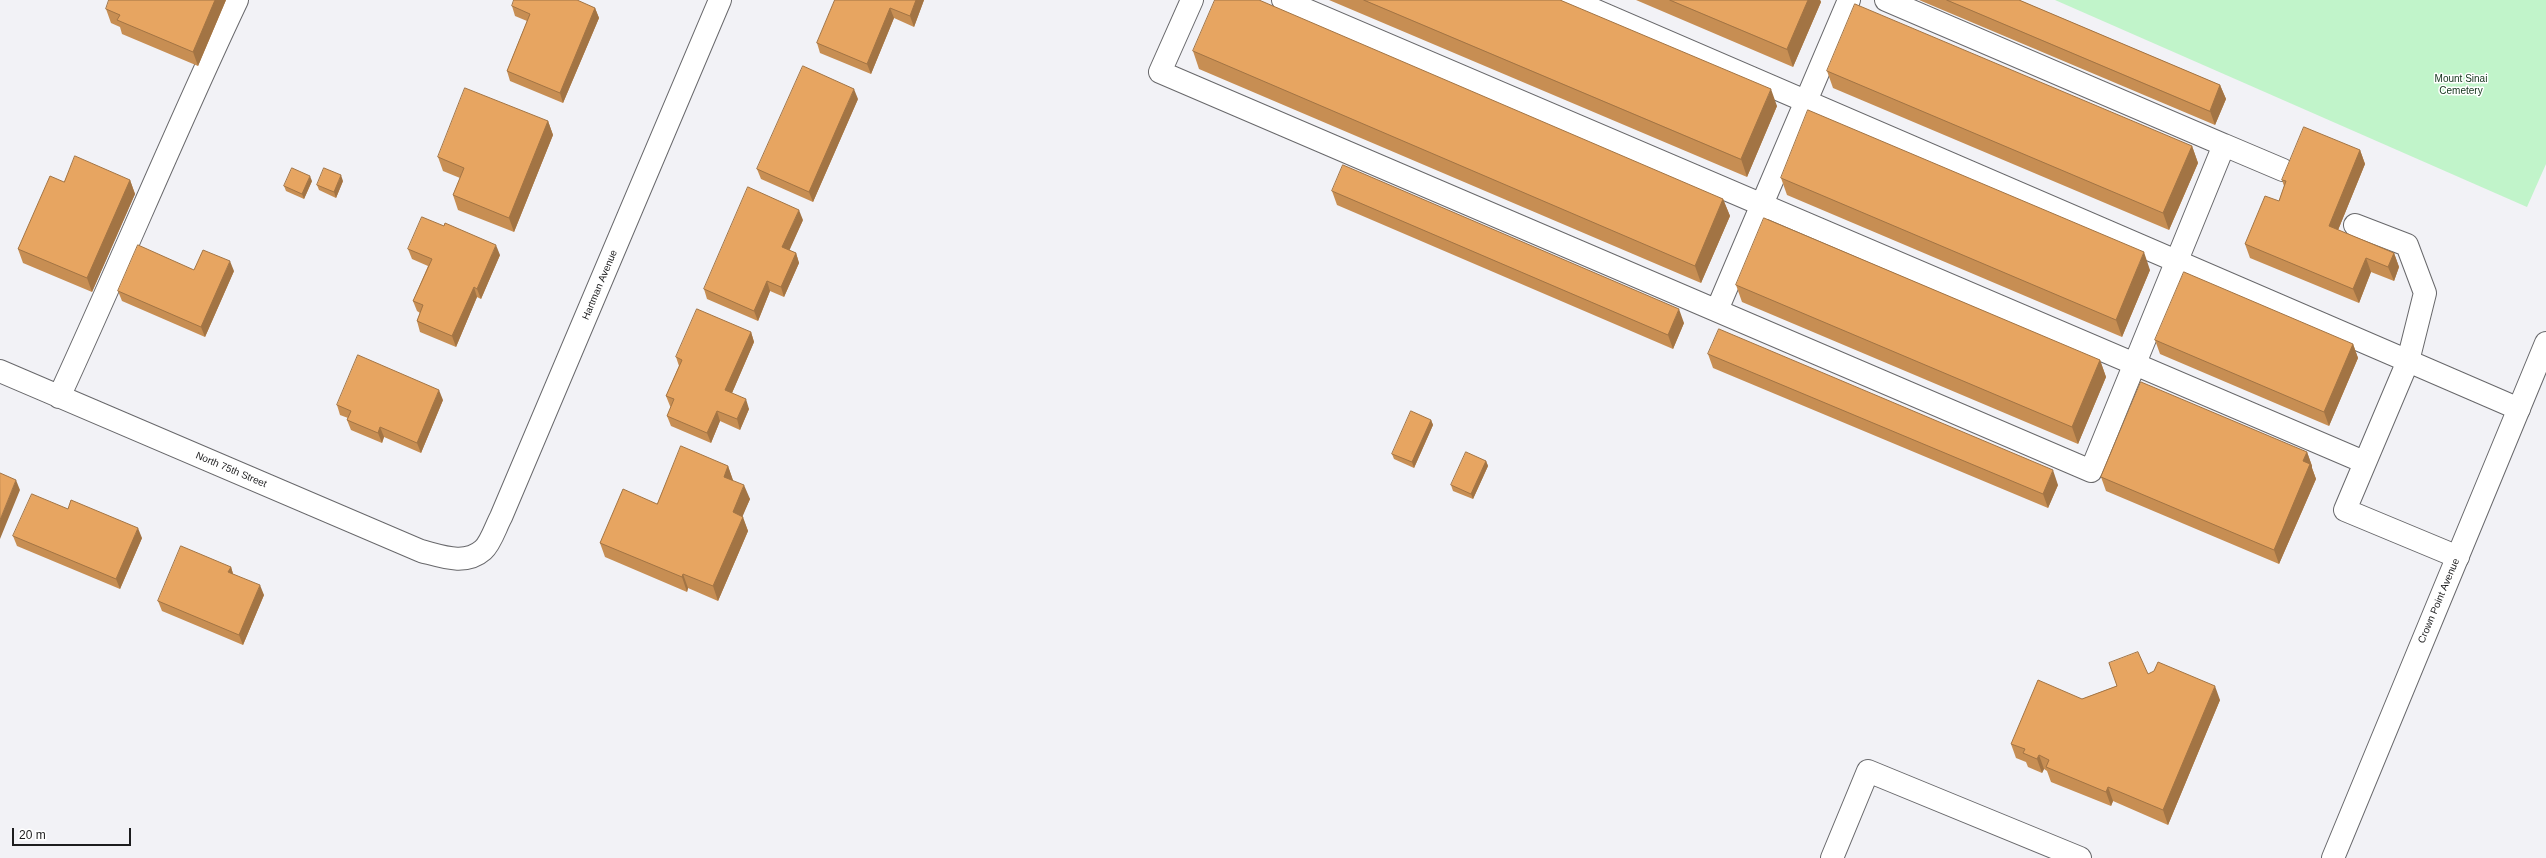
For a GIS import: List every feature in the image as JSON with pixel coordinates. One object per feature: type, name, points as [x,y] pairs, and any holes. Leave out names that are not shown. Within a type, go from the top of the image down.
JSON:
[{"type":"street","points":[[59,397],[121,263],[176,130],[237,0]]},
{"type":"street","name":"Hartman Avenue","points":[[466,559],[484,549],[501,517],[720,0]]},
{"type":"street","points":[[1192,0],[1160,72],[2091,471],[2224,145]]},
{"type":"street","points":[[1283,0],[2364,462]]},
{"type":"street","points":[[1571,0],[2519,409]]},
{"type":"street","points":[[1717,310],[1849,0]]},
{"type":"street","points":[[1886,0],[2283,170]]},
{"type":"street","points":[[2355,225],[2407,245],[2425,293],[2408,361],[2344,510],[2458,557]]},
{"type":"street","name":"Crown Point Avenue","points":[[2333,858],[2546,343]]},
{"type":"street","name":"North 75th Street","points":[[0,372],[421,551],[453,559],[466,559]]},
{"type":"street","points":[[1832,858],[1868,770],[2080,858]]},
{"type":"green space","name":"Mount Sinai Cemetery","points":[[2055,0],[2546,0],[2546,164],[2527,207]]},
{"type":"building","points":[[109,0],[215,0],[193,52],[117,20],[120,15],[106,9]]},
{"type":"building","points":[[514,0],[577,0],[595,8],[560,93],[507,71],[530,14],[512,6]]},
{"type":"building","points":[[835,0],[916,0],[910,16],[890,8],[867,64],[817,43]]},
{"type":"building","points":[[1215,0],[1259,0],[1723,199],[1695,266],[1193,51]]},
{"type":"building","points":[[1364,0],[1560,0],[1771,89],[1741,159]]},
{"type":"building","points":[[1670,0],[1808,0],[1787,49]]},
{"type":"building","points":[[1947,0],[2019,0],[2220,85],[2210,111]]},
{"type":"building","points":[[1855,4],[2192,146],[2163,213],[1827,71]]},
{"type":"building","points":[[803,66],[854,89],[809,192],[757,169]]},
{"type":"building","points":[[465,88],[548,121],[509,218],[453,195],[464,168],[438,157]]},
{"type":"building","points":[[1808,110],[2144,252],[2116,320],[1781,178]]},
{"type":"building","points":[[2304,127],[2360,150],[2329,226],[2394,253],[2388,267],[2366,258],[2353,289],[2245,244],[2265,196],[2279,201],[2286,181],[2282,180]]},
{"type":"building","points":[[75,156],[130,180],[87,278],[18,249],[50,176],[64,182]]},
{"type":"building","points":[[1343,165],[1679,309],[1668,335],[1332,191]]},
{"type":"building","points":[[292,168],[310,176],[302,194],[284,186]]},
{"type":"building","points":[[324,168],[341,175],[334,192],[317,185]]},
{"type":"building","points":[[748,187],[799,210],[782,247],[796,253],[781,287],[767,281],[754,311],[704,289]]},
{"type":"building","points":[[422,217],[444,226],[445,223],[496,245],[477,289],[474,287],[452,336],[417,321],[423,305],[413,301],[432,259],[408,249]]},
{"type":"building","points":[[1764,218],[2100,360],[2072,427],[1736,285]]},
{"type":"building","points":[[138,245],[194,270],[203,250],[230,261],[201,327],[118,291]]},
{"type":"building","points":[[2184,272],[2353,344],[2324,412],[2155,340]]},
{"type":"building","points":[[697,309],[751,332],[725,390],[746,399],[737,419],[717,411],[707,433],[667,416],[674,399],[666,396],[682,360],[676,357]]},
{"type":"building","points":[[1719,329],[2053,470],[2043,494],[1708,354]]},
{"type":"building","points":[[358,355],[439,390],[417,443],[380,427],[378,433],[347,420],[351,411],[337,405]]},
{"type":"building","points":[[2141,382],[2307,452],[2303,461],[2310,464],[2274,550],[2101,477]]},
{"type":"building","points":[[1411,411],[1431,420],[1412,462],[1392,454]]},
{"type":"building","points":[[681,446],[728,466],[724,477],[744,485],[733,512],[743,517],[713,586],[683,574],[682,577],[600,543],[623,489],[657,504]]},
{"type":"building","points":[[1466,452],[1486,461],[1471,494],[1451,485]]},
{"type":"building","points":[[0,473],[16,480],[0,520]]},
{"type":"building","points":[[32,494],[68,509],[71,500],[138,528],[116,579],[13,536]]},
{"type":"building","points":[[181,546],[231,567],[228,572],[260,585],[239,635],[158,601]]},
{"type":"building","points":[[2138,652],[2148,674],[2154,671],[2158,662],[2215,686],[2163,810],[2108,787],[2106,792],[2046,767],[2049,760],[2039,755],[2037,759],[2023,753],[2025,749],[2011,744],[2038,680],[2082,699],[2117,686],[2109,663]]}]
